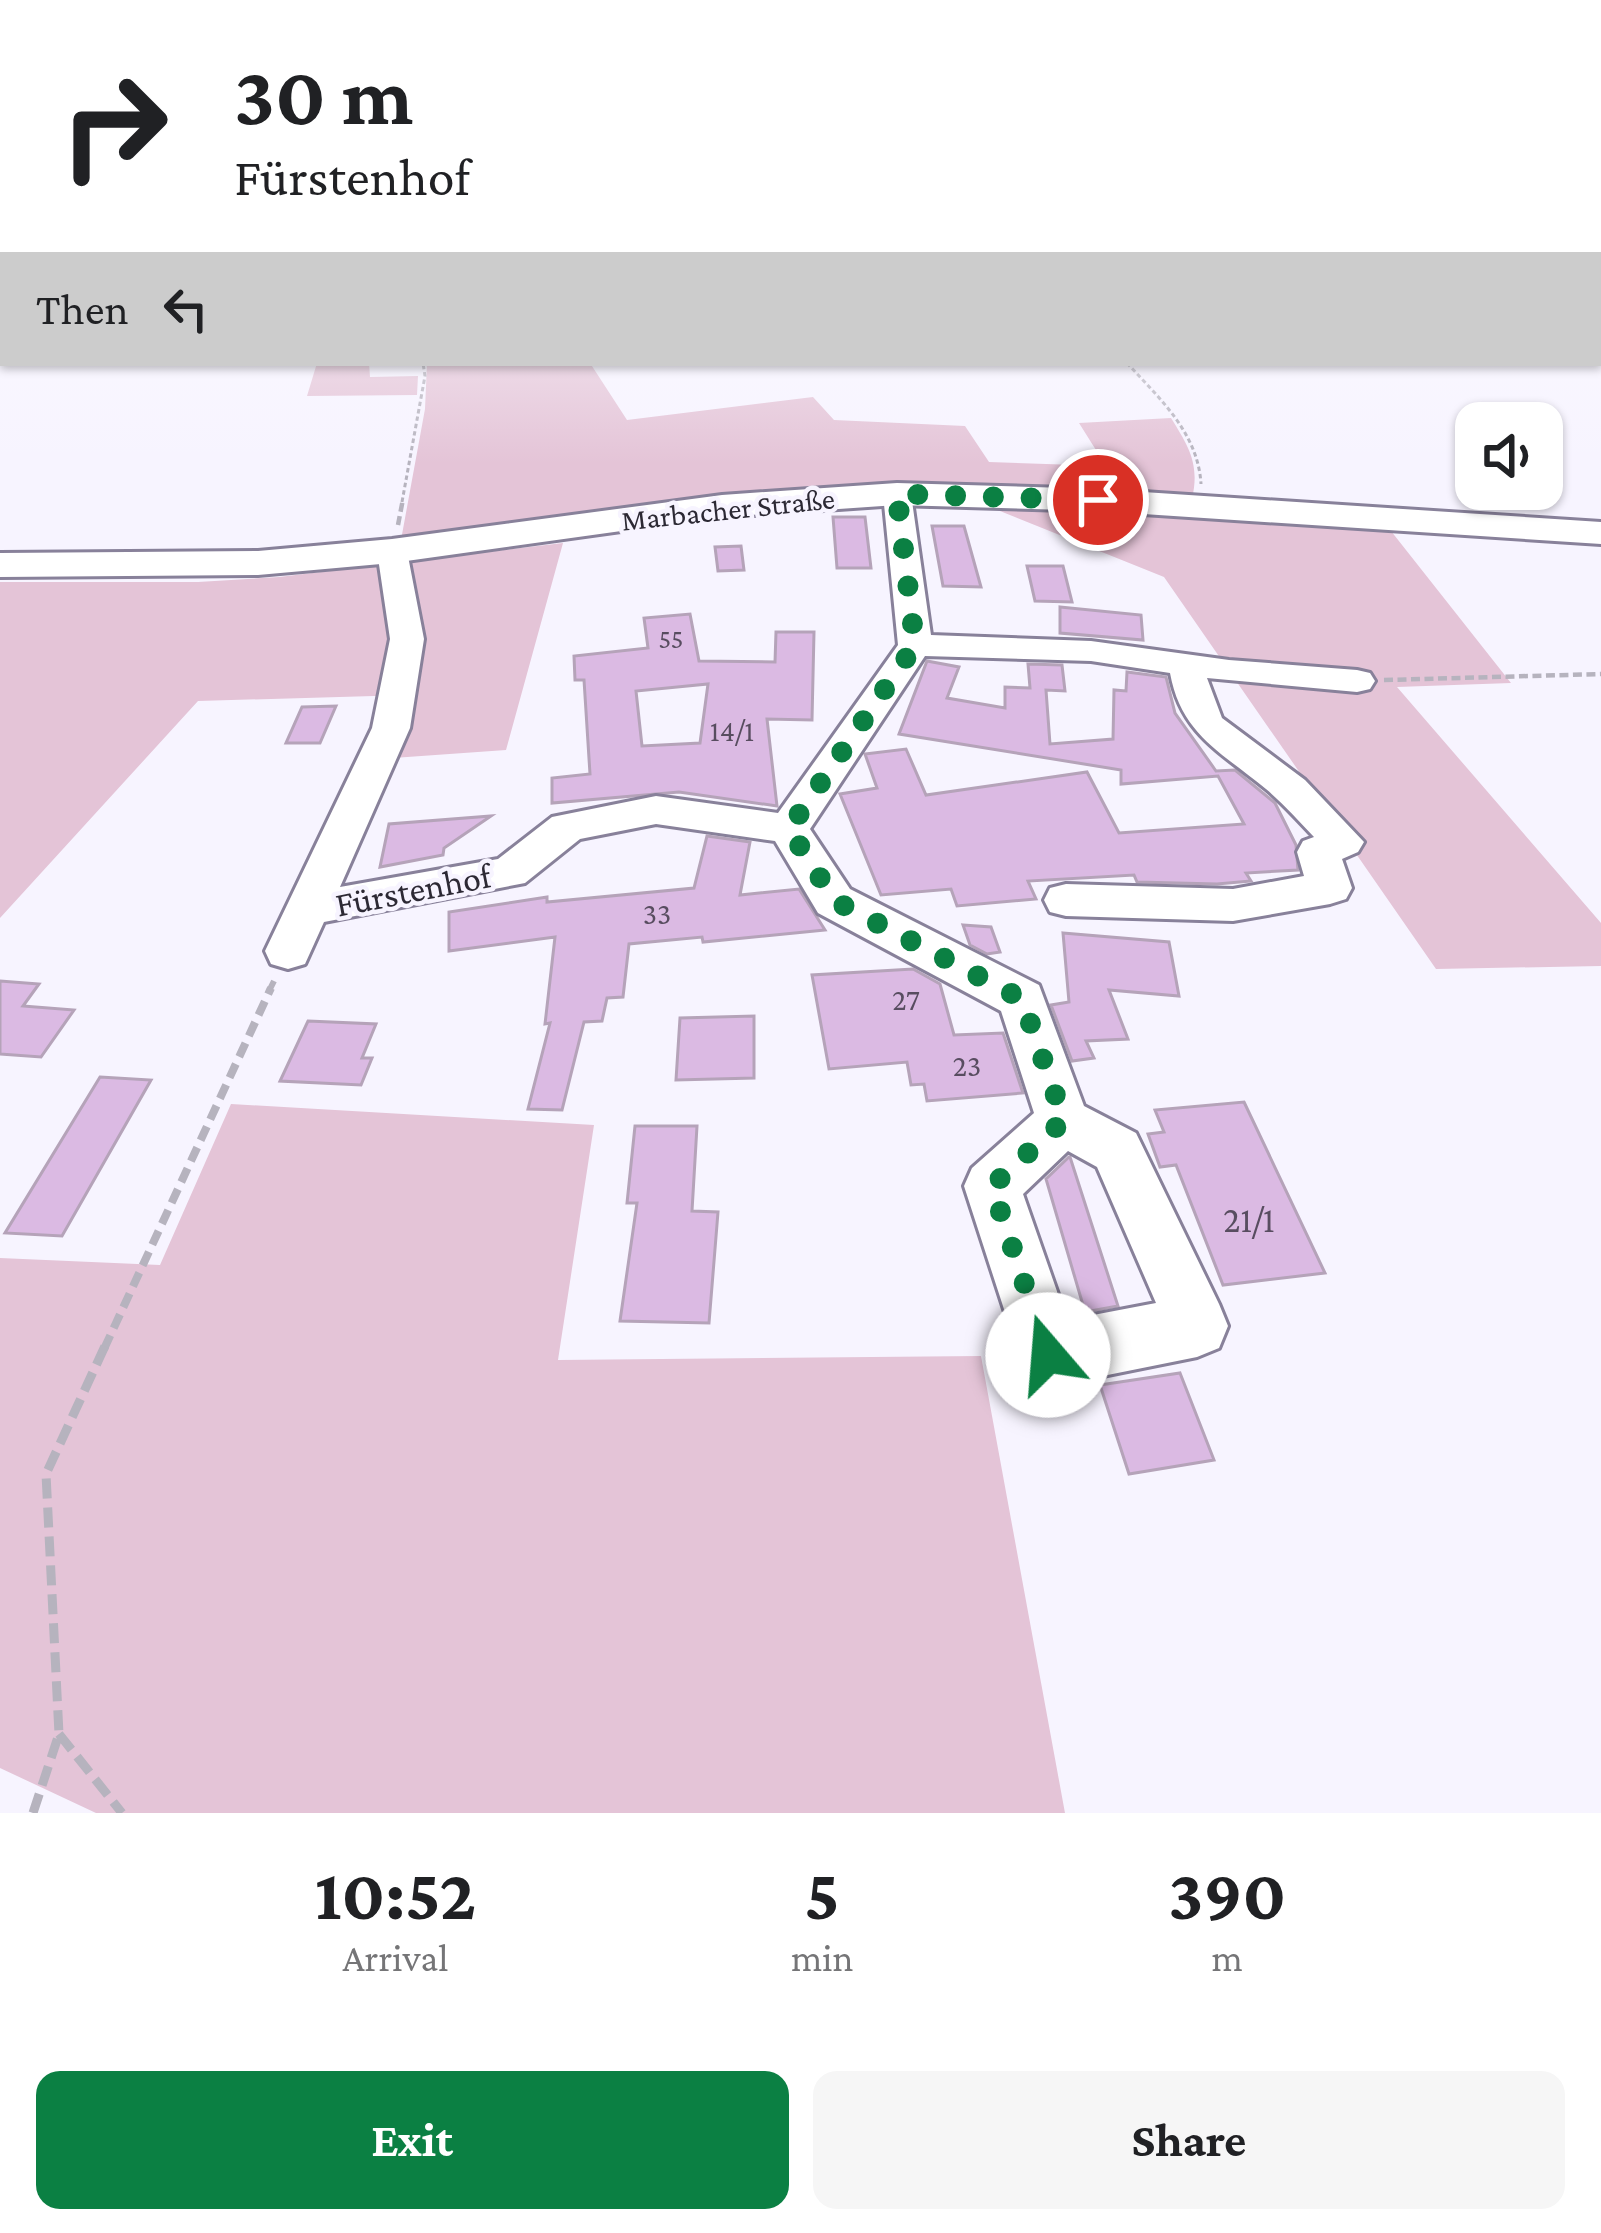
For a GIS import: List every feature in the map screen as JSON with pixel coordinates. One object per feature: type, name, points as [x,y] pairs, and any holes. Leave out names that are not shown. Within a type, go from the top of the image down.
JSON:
[{"type":"main road","name":"Marbacher Straße","points":[[0,565],[258,563],[392,551],[722,506],[897,494],[1200,506],[1601,533]]},
{"type":"street","points":[[897,494],[915,645],[789,829],[835,901],[1022,999],[1064,1120]]},
{"type":"street","name":"Fürstenhof","points":[[288,951],[391,728],[407,639],[392,551]]},
{"type":"street","points":[[915,645],[1091,651],[1357,681]]},
{"type":"street","points":[[1066,900],[1233,905],[1330,888],[1318,852],[1343,842],[1281,781],[1216,737],[1192,704],[1186,665]]},
{"type":"street","name":"Fürstenhof","points":[[307,909],[510,872],[568,827],[656,810],[789,829]]},
{"type":"path","points":[[392,551],[411,468],[423,366]]},
{"type":"path","points":[[1129,366],[1190,440],[1202,466],[1200,506]]},
{"type":"path","points":[[1357,681],[1601,674]]},
{"type":"path","points":[[33,1813],[58,1734],[46,1474],[288,951]]},
{"type":"path","points":[[58,1734],[122,1813]]},
{"type":"shaded area","points":[[316,366],[369,366],[370,377],[418,376],[417,395],[307,396]]},
{"type":"shaded area","points":[[427,366],[592,366],[627,420],[813,397],[834,420],[965,426],[989,462],[1106,466],[1079,423],[1171,418],[1191,456],[1194,487],[1192,499],[1086,490],[401,540],[425,409]]},
{"type":"shaded area","points":[[1037,503],[1391,531],[1511,683],[1397,687],[1601,923],[1601,966],[1436,969],[1164,577],[985,505]]},
{"type":"shaded area","points":[[563,543],[506,750],[393,758],[408,695],[198,701],[0,918],[0,582],[279,577]]},
{"type":"shaded area","points":[[231,1104],[594,1125],[558,1360],[981,1356],[1065,1813],[96,1813],[0,1768],[0,1258],[160,1265]]},
{"type":"building","points":[[833,517],[865,517],[871,568],[837,568]]},
{"type":"building","points":[[932,526],[964,526],[981,587],[943,586]]},
{"type":"building","points":[[741,546],[744,570],[718,571],[715,547]]},
{"type":"building","points":[[1027,566],[1063,566],[1072,602],[1035,601]]},
{"type":"building","points":[[1060,607],[1141,615],[1143,640],[1060,633]]},
{"type":"building","points":[[690,614],[699,661],[775,662],[776,632],[814,632],[812,720],[767,719],[777,806],[679,792],[552,803],[552,778],[590,774],[584,680],[575,680],[574,656],[648,648],[644,618]],"holes":[[[708,684],[700,743],[642,746],[636,691]]]},
{"type":"building","points":[[927,661],[959,667],[947,698],[1005,708],[1005,687],[1030,688],[1028,664],[1062,665],[1065,691],[1046,690],[1050,744],[1113,739],[1114,690],[1126,691],[1127,672],[1166,677],[1175,713],[1216,771],[1235,770],[1275,803],[1296,845],[1298,870],[1246,873],[1251,881],[1217,884],[1137,882],[1134,875],[1028,881],[1036,899],[957,906],[951,889],[881,895],[840,794],[877,788],[865,754],[906,749],[926,795],[1087,772],[1119,833],[1244,824],[1218,776],[1121,784],[1121,770],[899,734]]},
{"type":"building","points":[[336,706],[320,743],[286,743],[302,707]]},
{"type":"building","points":[[491,816],[444,848],[443,855],[380,867],[389,824]]},
{"type":"building","points":[[707,836],[750,842],[740,895],[799,889],[825,930],[629,944],[623,997],[607,998],[602,1021],[584,1022],[562,1110],[528,1109],[550,1023],[545,1024],[555,937],[449,951],[449,912],[547,897],[547,902],[694,888]]},
{"type":"building","points":[[963,925],[991,927],[1000,952],[987,954],[970,945]]},
{"type":"building","points":[[1063,933],[1169,942],[1179,996],[1109,990],[1128,1039],[1086,1041],[1094,1058],[1072,1061],[1051,1005],[1069,1002]]},
{"type":"building","points":[[913,969],[940,984],[954,1035],[1003,1033],[1023,1093],[927,1101],[924,1084],[911,1085],[907,1062],[829,1069],[812,975]]},
{"type":"building","points":[[0,981],[39,984],[23,1006],[74,1010],[41,1057],[0,1054]]},
{"type":"building","points":[[754,1016],[754,1078],[676,1080],[680,1018]]},
{"type":"building","points":[[308,1021],[376,1024],[362,1058],[372,1058],[361,1085],[280,1081]]},
{"type":"building","points":[[100,1077],[151,1080],[62,1236],[5,1233]]},
{"type":"building","points":[[1244,1102],[1325,1273],[1223,1285],[1176,1165],[1160,1167],[1148,1134],[1164,1132],[1155,1110]]},
{"type":"building","points":[[635,1126],[697,1126],[692,1211],[718,1212],[709,1323],[620,1321],[637,1203],[627,1203]]},
{"type":"building","points":[[1070,1157],[1118,1306],[1085,1312],[1046,1179]]},
{"type":"building","points":[[1180,1373],[1214,1460],[1129,1474],[1100,1385]]},
{"type":"route","points":[[1048,1355],[992,1186],[1064,1120],[1022,999],[835,901],[789,829],[915,645],[897,494],[1098,500]]}]
